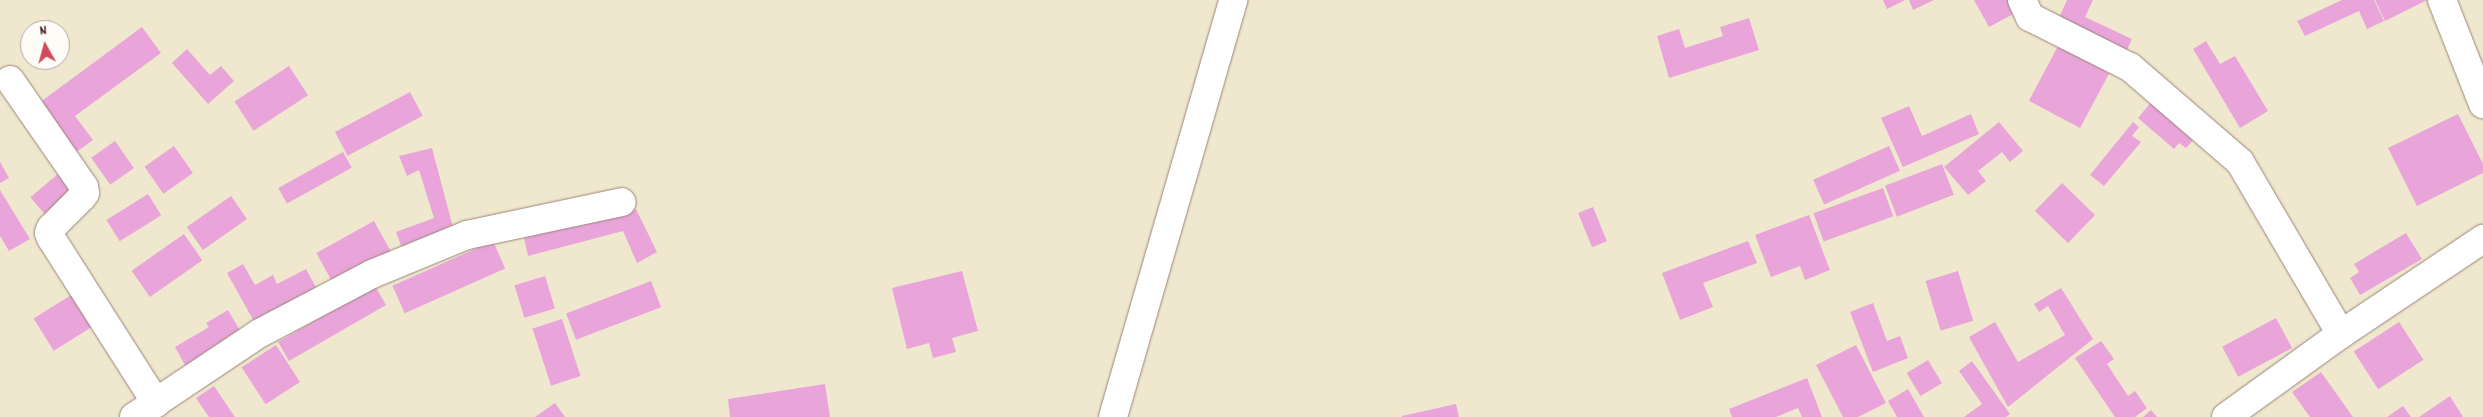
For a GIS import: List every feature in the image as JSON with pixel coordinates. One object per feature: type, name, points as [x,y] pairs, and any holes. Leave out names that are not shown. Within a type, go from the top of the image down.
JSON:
[{"type":"street","points":[[1113,417],[1233,0]]},
{"type":"street","points":[[2022,0],[2030,18],[2130,67],[2240,162],[2341,334]]},
{"type":"street","points":[[2442,0],[2483,104]]},
{"type":"street","points":[[10,80],[84,187],[85,192],[82,197],[51,228],[49,233],[145,410],[260,333],[372,274],[467,235],[622,202]]},
{"type":"street","points":[[2226,417],[2341,334],[2483,239]]},
{"type":"building","points":[[1883,0],[1905,0],[1887,9]]},
{"type":"building","points":[[1909,0],[1934,0],[1913,10]]},
{"type":"building","points":[[1974,0],[2008,0],[2015,13],[1989,27]]},
{"type":"building","points":[[2067,0],[2093,0],[2085,17],[2132,39],[2125,54],[2057,22]]},
{"type":"building","points":[[2342,0],[2374,0],[2384,21],[2367,29],[2359,11],[2305,36],[2297,21]]},
{"type":"building","points":[[2375,0],[2427,0],[2385,21]]},
{"type":"building","points":[[1749,18],[1759,50],[1669,78],[1657,36],[1679,29],[1685,48],[1723,36],[1720,27]]},
{"type":"building","points":[[142,27],[161,53],[75,116],[93,140],[72,155],[35,106]]},
{"type":"building","points":[[2206,41],[2220,64],[2235,56],[2268,111],[2240,128],[2193,49]]},
{"type":"building","points":[[2058,46],[2109,73],[2080,128],[2029,101]]},
{"type":"building","points":[[187,49],[210,75],[221,66],[234,81],[208,104],[172,63]]},
{"type":"building","points":[[289,66],[308,95],[254,131],[234,101]]},
{"type":"building","points":[[410,92],[423,116],[348,156],[335,132]]},
{"type":"building","points":[[2152,101],[2195,138],[2186,148],[2179,143],[2174,149],[2138,118]]},
{"type":"building","points":[[1909,106],[1922,136],[1971,114],[1979,134],[1903,167],[1881,118]]},
{"type":"building","points":[[2458,114],[2483,164],[2483,173],[2417,206],[2388,148]]},
{"type":"building","points":[[1999,122],[2023,151],[2010,162],[2002,152],[1978,171],[1986,181],[1968,195],[1944,167]]},
{"type":"building","points":[[2133,122],[2139,127],[2132,136],[2141,142],[2104,186],[2090,175]]},
{"type":"building","points":[[115,141],[134,168],[110,185],[91,158]]},
{"type":"building","points":[[174,146],[193,173],[163,194],[145,167]]},
{"type":"building","points":[[1889,146],[1900,171],[1824,204],[1813,180]]},
{"type":"building","points":[[432,148],[454,231],[403,251],[396,232],[434,218],[419,170],[407,176],[399,156]]},
{"type":"building","points":[[343,152],[352,168],[287,204],[278,188]]},
{"type":"building","points":[[0,162],[9,178],[0,183]]},
{"type":"building","points":[[1942,164],[1954,195],[1897,217],[1885,186]]},
{"type":"building","points":[[58,174],[73,192],[45,215],[30,197]]},
{"type":"building","points":[[2062,183],[2095,215],[2068,243],[2035,211]]},
{"type":"building","points":[[1883,188],[1893,216],[1824,242],[1813,213]]},
{"type":"building","points":[[0,190],[30,239],[9,251],[0,236]]},
{"type":"building","points":[[148,194],[161,215],[120,241],[106,220]]},
{"type":"building","points":[[231,196],[247,219],[203,250],[187,227]]},
{"type":"building","points":[[1593,207],[1607,241],[1592,247],[1578,213]]},
{"type":"building","points":[[636,209],[657,252],[637,263],[623,231],[528,256],[524,238]]},
{"type":"building","points":[[1809,215],[1830,270],[1805,280],[1800,266],[1771,277],[1755,235]]},
{"type":"building","points":[[374,221],[392,253],[334,285],[316,253]]},
{"type":"building","points":[[2406,233],[2422,259],[2360,295],[2350,278],[2359,272],[2354,264]]},
{"type":"building","points":[[184,234],[202,260],[150,297],[132,271]]},
{"type":"building","points":[[493,241],[505,268],[405,313],[393,286]]},
{"type":"building","points":[[1748,241],[1757,263],[1703,283],[1713,307],[1680,320],[1662,273]]},
{"type":"building","points":[[243,264],[255,285],[273,275],[277,284],[306,269],[318,291],[256,325],[227,273]]},
{"type":"building","points":[[962,271],[978,331],[952,338],[956,352],[933,358],[929,343],[907,349],[892,288]]},
{"type":"building","points":[[1958,271],[1973,321],[1941,331],[1925,281]]},
{"type":"building","points":[[545,276],[555,309],[524,318],[514,285]]},
{"type":"building","points":[[651,281],[661,307],[576,340],[566,314]]},
{"type":"building","points":[[375,286],[386,305],[289,361],[278,342]]},
{"type":"building","points":[[2061,288],[2093,339],[2008,407],[1969,337],[1995,322],[2018,362],[2065,335],[2048,306],[2039,312],[2034,304]]},
{"type":"building","points":[[76,292],[96,324],[54,351],[34,318]]},
{"type":"building","points":[[1873,303],[1887,341],[1900,336],[1908,358],[1873,372],[1850,312]]},
{"type":"building","points":[[228,310],[242,334],[186,367],[175,347],[209,327],[206,323]]},
{"type":"building","points":[[2276,318],[2292,348],[2238,377],[2222,347]]},
{"type":"building","points":[[562,319],[581,376],[551,386],[533,329]]},
{"type":"building","points":[[2399,322],[2424,360],[2378,389],[2354,351]]},
{"type":"building","points":[[2101,341],[2114,359],[2107,364],[2128,396],[2135,391],[2147,408],[2135,417],[2115,417],[2075,358]]},
{"type":"building","points":[[276,345],[300,382],[266,404],[242,367]]},
{"type":"building","points":[[1856,345],[1886,403],[1858,417],[1843,417],[1816,365]]},
{"type":"building","points":[[1928,360],[1942,383],[1920,396],[1907,373]]},
{"type":"building","points":[[1972,361],[2010,414],[2006,417],[1964,417],[1982,404],[1959,371]]},
{"type":"building","points":[[2321,372],[2353,417],[2310,417],[2292,392]]},
{"type":"building","points":[[1807,378],[1822,417],[1802,417],[1798,408],[1776,417],[1732,417],[1729,409]]},
{"type":"building","points":[[825,384],[830,417],[730,417],[728,399]]},
{"type":"building","points":[[214,386],[235,417],[209,417],[196,398]]},
{"type":"building","points":[[1908,389],[1924,417],[1897,417],[1888,401]]},
{"type":"building","points":[[2450,396],[2463,417],[2419,417]]},
{"type":"building","points":[[555,403],[565,417],[535,417]]},
{"type":"building","points":[[1456,404],[1459,417],[1402,417],[1402,416]]},
{"type":"building","points":[[2403,406],[2411,417],[2387,417]]},
{"type":"building","points":[[2151,410],[2157,417],[2143,417]]}]
